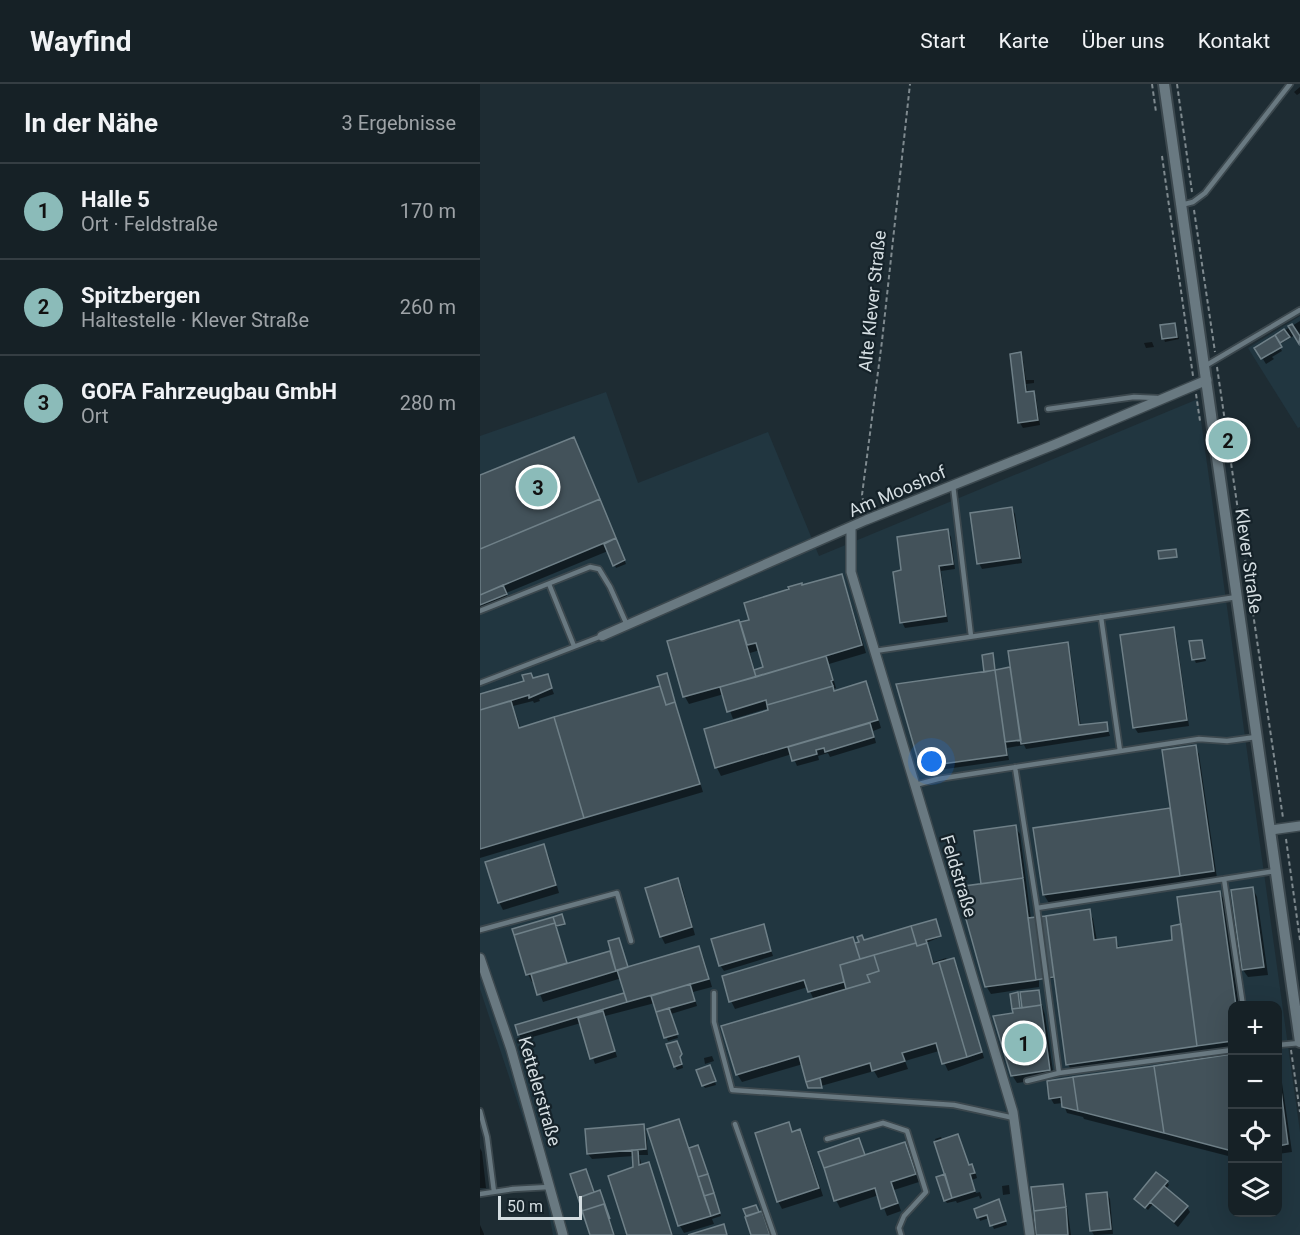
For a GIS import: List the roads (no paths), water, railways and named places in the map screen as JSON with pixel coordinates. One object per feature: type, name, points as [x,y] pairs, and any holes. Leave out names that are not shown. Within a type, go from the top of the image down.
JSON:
[{"type":"street","name":"Klever Straße","points":[[1164,84],[1300,1043]]},
{"type":"street","name":"Am Mooshof","points":[[602,636],[866,520],[1207,380]]},
{"type":"street","name":"Feldstraße","points":[[851,528],[851,572],[1014,1118],[1029,1235]]},
{"type":"street","points":[[1271,830],[1300,826]]},
{"type":"street","name":"Kettelerstraße","points":[[480,958],[511,1049],[563,1235]]},
{"type":"lane","points":[[1181,205],[1193,202],[1205,193],[1290,84]]},
{"type":"lane","points":[[1205,366],[1300,310]]},
{"type":"lane","points":[[1048,409],[1134,397],[1160,398]]},
{"type":"lane","points":[[953,485],[971,636]]},
{"type":"lane","points":[[480,611],[590,567],[599,569],[627,625]]},
{"type":"lane","points":[[549,584],[574,646]]},
{"type":"lane","points":[[875,651],[1238,597]]},
{"type":"lane","points":[[1101,617],[1120,751]]},
{"type":"lane","points":[[480,682],[602,636]]},
{"type":"lane","points":[[915,785],[938,779],[1199,739],[1227,741],[1257,737]]},
{"type":"lane","points":[[1015,767],[1059,1073]]},
{"type":"lane","points":[[1037,908],[1276,871]]},
{"type":"lane","points":[[1224,879],[1242,1001]]},
{"type":"lane","points":[[480,930],[617,892],[631,941]]},
{"type":"lane","points":[[714,993],[714,1022],[732,1089],[954,1105],[1014,1118]]},
{"type":"lane","points":[[1282,1045],[1300,1043]]},
{"type":"lane","points":[[1027,1081],[1059,1073],[1228,1051]]},
{"type":"lane","points":[[480,1111],[487,1137],[494,1192]]},
{"type":"lane","points":[[827,1139],[883,1123],[907,1131],[926,1192],[904,1216],[899,1228],[901,1235]]},
{"type":"lane","points":[[735,1124],[774,1235]]},
{"type":"lane","points":[[480,1194],[550,1187]]},
{"type":"place","name":"Spitzbergen","points":[[1228,440]]},
{"type":"place","name":"GOFA Fahrzeugbau GmbH","points":[[538,487]]},
{"type":"place","name":"Halle 5","points":[[1024,1043]]}]
